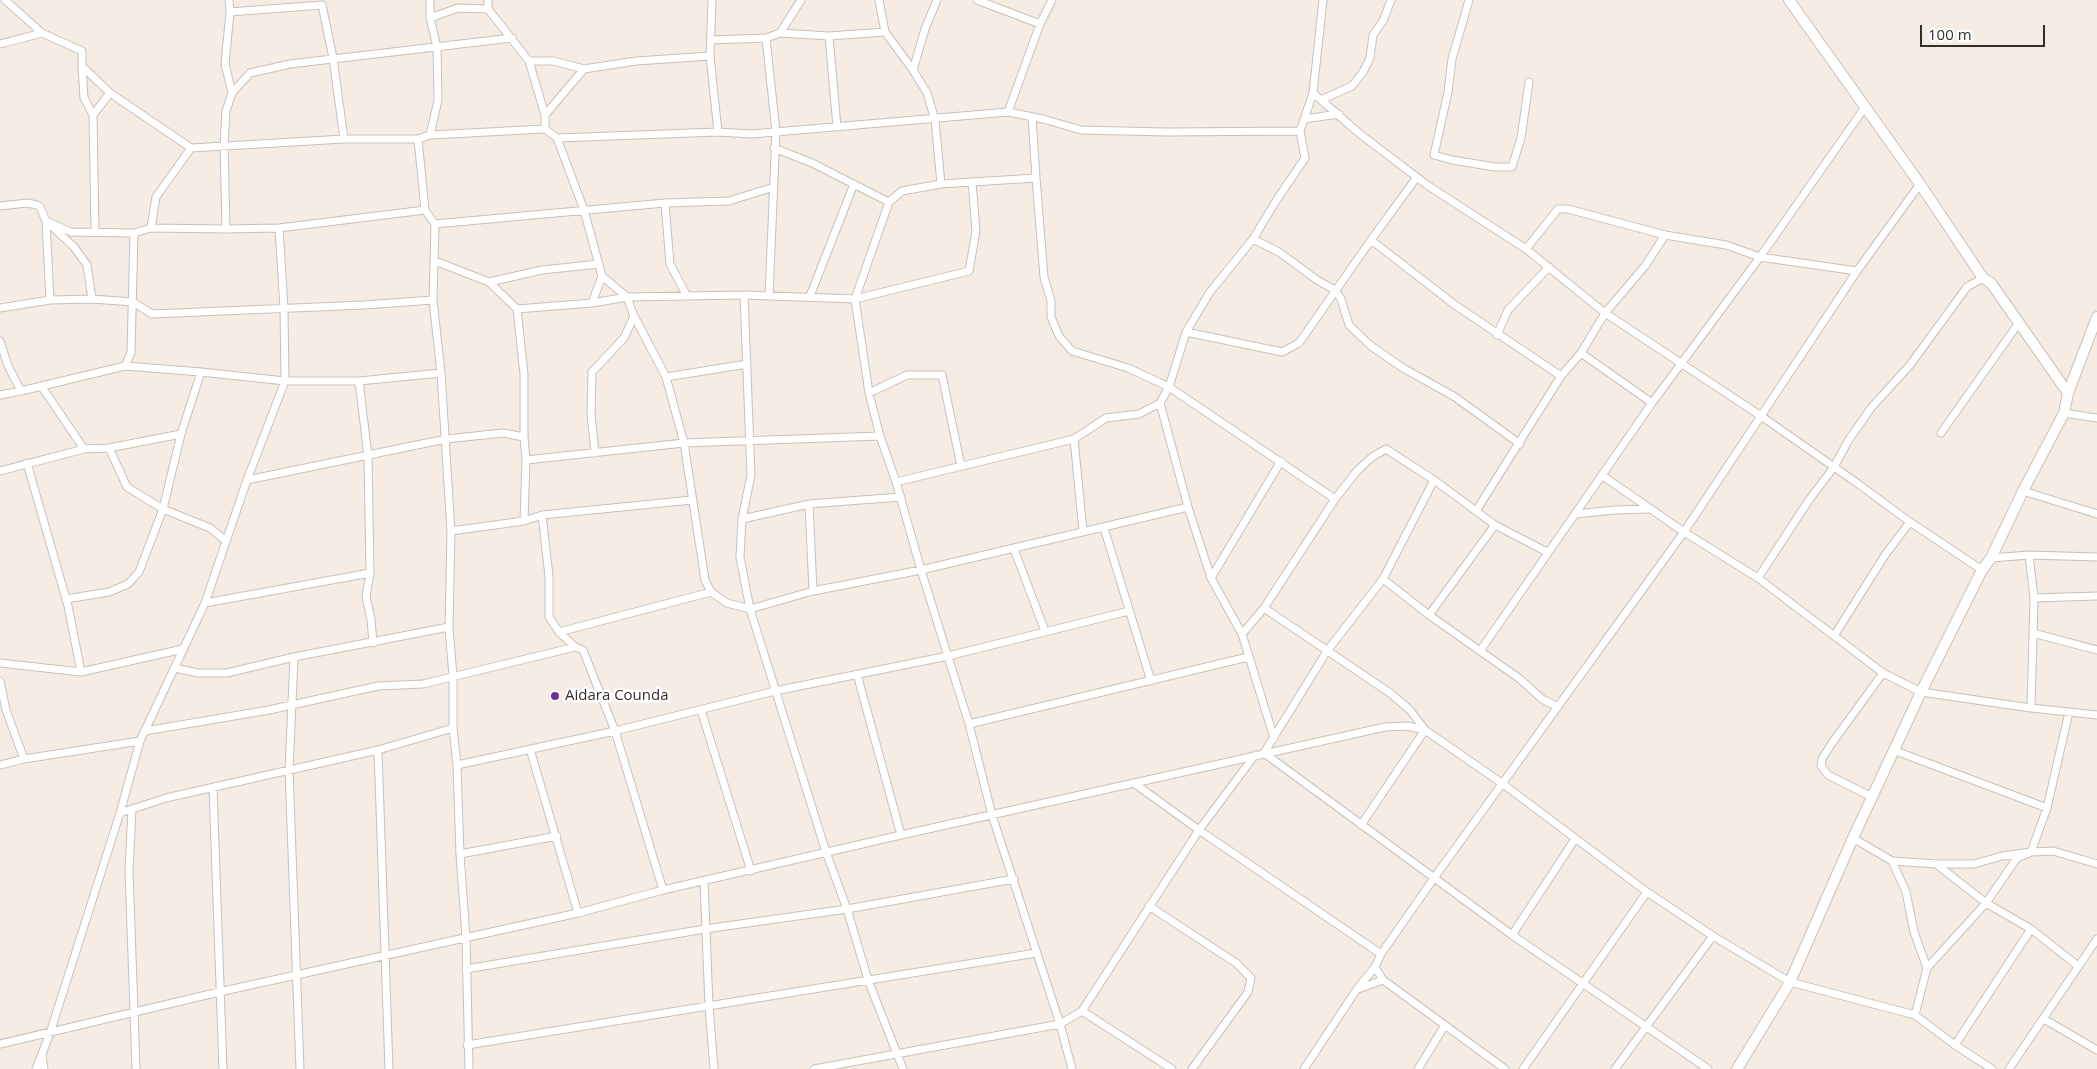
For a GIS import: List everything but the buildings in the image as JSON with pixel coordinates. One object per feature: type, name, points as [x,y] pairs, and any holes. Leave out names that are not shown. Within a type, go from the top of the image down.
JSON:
[{"type":"main road","points":[[1789,0],[1920,184],[1982,278],[1991,283],[2068,393]]},
{"type":"main road","points":[[1737,1069],[1790,982],[1893,750],[1982,570],[1991,558],[2064,412],[2068,393],[2097,318]]},
{"type":"street","points":[[5,0],[42,33],[82,51],[84,98],[93,115],[95,231]]},
{"type":"street","points":[[229,0],[230,12],[225,64],[232,93]]},
{"type":"street","points":[[430,0],[430,18],[437,47],[438,100],[430,134]]},
{"type":"street","points":[[488,0],[488,9],[529,62],[545,115],[545,129]]},
{"type":"street","points":[[712,0],[710,56],[718,132]]},
{"type":"street","points":[[780,34],[801,0]]},
{"type":"street","points":[[879,0],[885,32],[914,70],[927,93],[935,120],[941,184]]},
{"type":"street","points":[[914,70],[925,29],[937,0]]},
{"type":"street","points":[[977,0],[1040,24]]},
{"type":"street","points":[[1008,112],[1040,24],[1052,0]]},
{"type":"street","points":[[896,482],[1074,439],[1106,418],[1139,414],[1160,403],[1169,387],[1186,332],[1210,292],[1253,239],[1305,158],[1300,131],[1313,93],[1323,0]]},
{"type":"street","points":[[1323,99],[1352,86],[1363,72],[1370,58],[1373,34],[1383,21],[1391,0]]},
{"type":"street","points":[[1469,0],[1452,59],[1448,92],[1434,155],[1486,166],[1512,167],[1521,138],[1529,82]]},
{"type":"street","points":[[230,12],[322,5],[333,58],[344,139]]},
{"type":"street","points":[[430,18],[458,8],[488,9]]},
{"type":"street","points":[[712,40],[766,38],[780,34],[829,36],[885,32]]},
{"type":"street","points":[[0,44],[42,33]]},
{"type":"street","points":[[829,36],[837,127]]},
{"type":"street","points":[[226,229],[224,145],[226,111],[232,93],[250,72],[333,58],[512,38]]},
{"type":"street","points":[[766,38],[776,132],[769,296]]},
{"type":"street","points":[[529,62],[553,61],[584,69],[636,61],[710,56]]},
{"type":"street","points":[[82,66],[110,93],[191,148],[344,139],[418,139],[430,134],[545,129],[557,138],[584,210],[599,264],[602,276],[592,303]]},
{"type":"street","points":[[545,115],[584,69]]},
{"type":"street","points":[[93,115],[110,93]]},
{"type":"street","points":[[1313,93],[1323,99],[1360,134],[1417,178],[1526,249],[1605,313],[1761,416],[1910,522],[1982,570]]},
{"type":"street","points":[[1480,652],[1547,552],[1603,476],[1652,403],[1760,257],[1864,107]]},
{"type":"street","points":[[557,138],[718,132],[752,134],[935,120],[1008,112],[1081,130],[1167,132],[1300,131]]},
{"type":"street","points":[[1304,119],[1339,114]]},
{"type":"street","points":[[1032,117],[1044,277],[1051,301],[1051,317],[1059,336],[1072,350],[1128,368],[1169,387],[1335,499]]},
{"type":"street","points":[[418,139],[424,210],[435,224],[433,300],[441,373],[451,531],[449,627],[453,678],[453,728],[457,765],[460,854],[466,938],[469,1069]]},
{"type":"street","points":[[151,228],[156,197],[191,148]]},
{"type":"street","points":[[774,148],[889,202]]},
{"type":"street","points":[[1036,178],[941,184],[902,191],[889,202],[855,299],[869,393],[880,436],[901,497],[921,570],[969,724],[992,815],[1060,1024],[1072,1069]]},
{"type":"street","points":[[1186,332],[1282,352],[1298,343],[1417,178]]},
{"type":"street","points":[[517,309],[592,303],[627,297],[744,295],[855,299],[969,271],[976,231],[972,182]]},
{"type":"street","points":[[810,296],[854,184]]},
{"type":"street","points":[[1304,1069],[1434,878],[1684,532],[1857,271],[1920,184]]},
{"type":"street","points":[[435,224],[665,203],[729,201],[774,187]]},
{"type":"street","points":[[0,206],[27,203],[37,205],[40,208],[46,221],[50,300]]},
{"type":"street","points":[[665,203],[670,264],[687,296]]},
{"type":"street","points":[[1526,249],[1558,209],[1568,209],[1665,234],[1726,246],[1760,257],[1857,271]]},
{"type":"street","points":[[46,221],[71,232],[134,233],[151,228],[279,228],[424,210]]},
{"type":"street","points":[[46,221],[74,247],[87,264],[92,300]]},
{"type":"street","points":[[36,1069],[50,1033],[120,812],[140,740],[205,603],[247,480],[285,381],[284,308],[279,228]]},
{"type":"street","points":[[125,366],[131,353],[134,233]]},
{"type":"street","points":[[1476,511],[1520,444],[1560,376],[1581,353],[1605,313],[1645,266],[1665,234]]},
{"type":"street","points":[[1253,239],[1279,252],[1317,280],[1335,290],[1342,300],[1349,325],[1371,346],[1403,368],[1455,397],[1520,444]]},
{"type":"street","points":[[1371,240],[1455,305],[1560,376]]},
{"type":"street","points":[[435,261],[489,282],[517,309],[524,374],[526,460],[524,521]]},
{"type":"street","points":[[489,282],[542,270],[599,264]]},
{"type":"street","points":[[1497,334],[1508,310],[1549,267]]},
{"type":"street","points":[[602,276],[627,297],[634,316],[666,377],[684,444],[705,580],[711,592],[728,603],[750,610],[813,591],[921,570],[1188,507]]},
{"type":"street","points":[[1758,578],[1809,500],[1834,467],[1848,441],[1871,408],[1910,365],[1967,287],[1982,278]]},
{"type":"street","points":[[744,295],[751,475],[742,519],[740,557],[750,610],[826,852],[847,909],[868,980],[902,1069]]},
{"type":"street","points":[[0,308],[50,300],[92,300],[133,302],[152,314],[364,305],[433,300]]},
{"type":"street","points":[[595,453],[591,414],[592,372],[624,338],[634,316]]},
{"type":"street","points":[[1942,433],[2018,324]]},
{"type":"street","points":[[0,341],[8,366],[21,391]]},
{"type":"street","points":[[1581,353],[1652,403]]},
{"type":"street","points":[[666,377],[747,364]]},
{"type":"street","points":[[0,395],[42,387],[125,366],[285,381],[359,382],[441,373]]},
{"type":"street","points":[[66,599],[109,592],[128,584],[139,572],[163,509],[181,434],[201,372]]},
{"type":"street","points":[[869,393],[907,375],[942,375],[961,466]]},
{"type":"street","points":[[359,382],[368,456],[370,573],[366,596],[371,619],[373,643]]},
{"type":"street","points":[[42,387],[84,449]]},
{"type":"street","points":[[1160,403],[1188,507],[1211,578],[1242,634],[1274,738]]},
{"type":"street","points":[[2064,412],[2097,418]]},
{"type":"street","points":[[247,480],[446,439],[503,433],[524,437]]},
{"type":"street","points":[[0,471],[84,449],[109,448],[181,434]]},
{"type":"street","points":[[526,460],[684,444],[880,436]]},
{"type":"street","points":[[1074,439],[1083,531]]},
{"type":"street","points":[[109,448],[127,487],[163,509],[210,528],[226,541]]},
{"type":"street","points":[[1242,634],[1264,608],[1335,499],[1357,471],[1372,457],[1386,449],[1434,480],[1495,525],[1547,552]]},
{"type":"street","points":[[1211,578],[1281,461]]},
{"type":"street","points":[[27,463],[66,599],[81,672]]},
{"type":"street","points":[[1603,476],[1649,509],[1758,578],[1883,673],[1921,692],[2031,708],[2097,715]]},
{"type":"street","points":[[1264,753],[1327,650],[1383,579],[1434,480]]},
{"type":"street","points":[[2023,491],[2097,514]]},
{"type":"street","points":[[742,519],[809,504],[901,497]]},
{"type":"street","points":[[451,531],[524,521],[542,515],[692,500]]},
{"type":"street","points":[[809,504],[813,591]]},
{"type":"street","points":[[1576,514],[1649,509]]},
{"type":"street","points":[[542,515],[549,576],[548,617],[559,632],[575,647],[583,650],[615,731],[663,890]]},
{"type":"street","points":[[1834,636],[1885,555],[1910,522]]},
{"type":"street","points":[[1429,615],[1495,525]]},
{"type":"street","points":[[1104,528],[1151,681]]},
{"type":"street","points":[[1014,549],[1045,631]]},
{"type":"street","points":[[1991,558],[2029,555],[2097,557]]},
{"type":"street","points":[[2029,555],[2034,598],[2031,708]]},
{"type":"street","points":[[205,603],[370,573]]},
{"type":"street","points":[[1383,579],[1480,652],[1520,678],[1542,699],[1558,707]]},
{"type":"street","points":[[559,632],[711,592]]},
{"type":"street","points":[[2034,598],[2097,596]]},
{"type":"street","points":[[1264,608],[1390,694],[1410,710],[1425,730],[1503,784],[1647,892],[1713,936],[1790,982],[1915,1015],[1955,1045],[1992,1069]]},
{"type":"street","points":[[457,765],[615,731],[775,691],[948,656],[1129,611]]},
{"type":"street","points":[[175,668],[213,674],[449,627]]},
{"type":"street","points":[[2033,633],[2097,650]]},
{"type":"street","points":[[145,731],[234,717],[378,686],[422,684],[453,678],[575,647]]},
{"type":"street","points":[[0,663],[81,672],[183,649]]},
{"type":"street","points":[[294,657],[289,770],[300,1069]]},
{"type":"street","points":[[969,724],[1248,657]]},
{"type":"street","points":[[1872,797],[1828,775],[1822,766],[1822,758],[1883,673]]},
{"type":"street","points":[[857,674],[901,835]]},
{"type":"street","points":[[0,681],[6,710],[24,759]]},
{"type":"street","points":[[0,705],[6,710]]},
{"type":"street","points":[[701,710],[751,871]]},
{"type":"street","points":[[1915,1015],[1927,968],[1986,902],[2016,858],[2031,852],[2047,808],[2069,712]]},
{"type":"street","points":[[0,1044],[219,992],[578,913],[663,890],[901,835],[1135,784],[1264,753],[1385,727],[1407,726],[1425,730]]},
{"type":"street","points":[[120,812],[166,798],[378,750],[453,728]]},
{"type":"street","points":[[1361,826],[1425,730]]},
{"type":"street","points":[[0,765],[24,759],[140,740]]},
{"type":"street","points":[[530,749],[578,913]]},
{"type":"street","points":[[378,750],[389,1069]]},
{"type":"street","points":[[1893,750],[2047,808]]},
{"type":"street","points":[[1264,753],[1512,935],[1708,1069]]},
{"type":"street","points":[[814,1069],[1060,1024],[1082,1011],[1199,830],[1255,755]]},
{"type":"street","points":[[1135,784],[1381,954]]},
{"type":"street","points":[[214,788],[219,992],[223,1069]]},
{"type":"street","points":[[132,809],[129,870],[136,1069]]},
{"type":"street","points":[[460,854],[557,836]]},
{"type":"street","points":[[1853,838],[1892,861],[1974,864],[2002,856],[2053,851],[2097,864]]},
{"type":"street","points":[[1512,935],[1575,839]]},
{"type":"street","points":[[1892,861],[1906,892],[1914,932],[1927,968]]},
{"type":"street","points":[[1936,864],[1986,902],[2031,929],[2078,966]]},
{"type":"street","points":[[466,969],[847,909],[1014,879]]},
{"type":"street","points":[[704,881],[709,1006],[714,1069]]},
{"type":"street","points":[[1523,1069],[1647,892]]},
{"type":"street","points":[[1149,906],[1236,963],[1250,978],[1248,992],[1192,1069]]},
{"type":"street","points":[[1955,1045],[2031,929]]},
{"type":"street","points":[[1615,1069],[1713,936]]},
{"type":"street","points":[[2008,1069],[2097,939]]},
{"type":"street","points":[[467,1045],[1036,952]]},
{"type":"street","points":[[1375,967],[1383,980],[1505,1069]]},
{"type":"street","points":[[1357,989],[1383,980]]},
{"type":"street","points":[[1082,1011],[1172,1069]]},
{"type":"street","points":[[2044,1019],[2097,1050]]},
{"type":"street","points":[[1418,1069],[1445,1025]]},
{"type":"street","points":[[42,1052],[44,1069]]},
{"type":"place","name":"Aidara Counda","points":[[555,696]]}]
